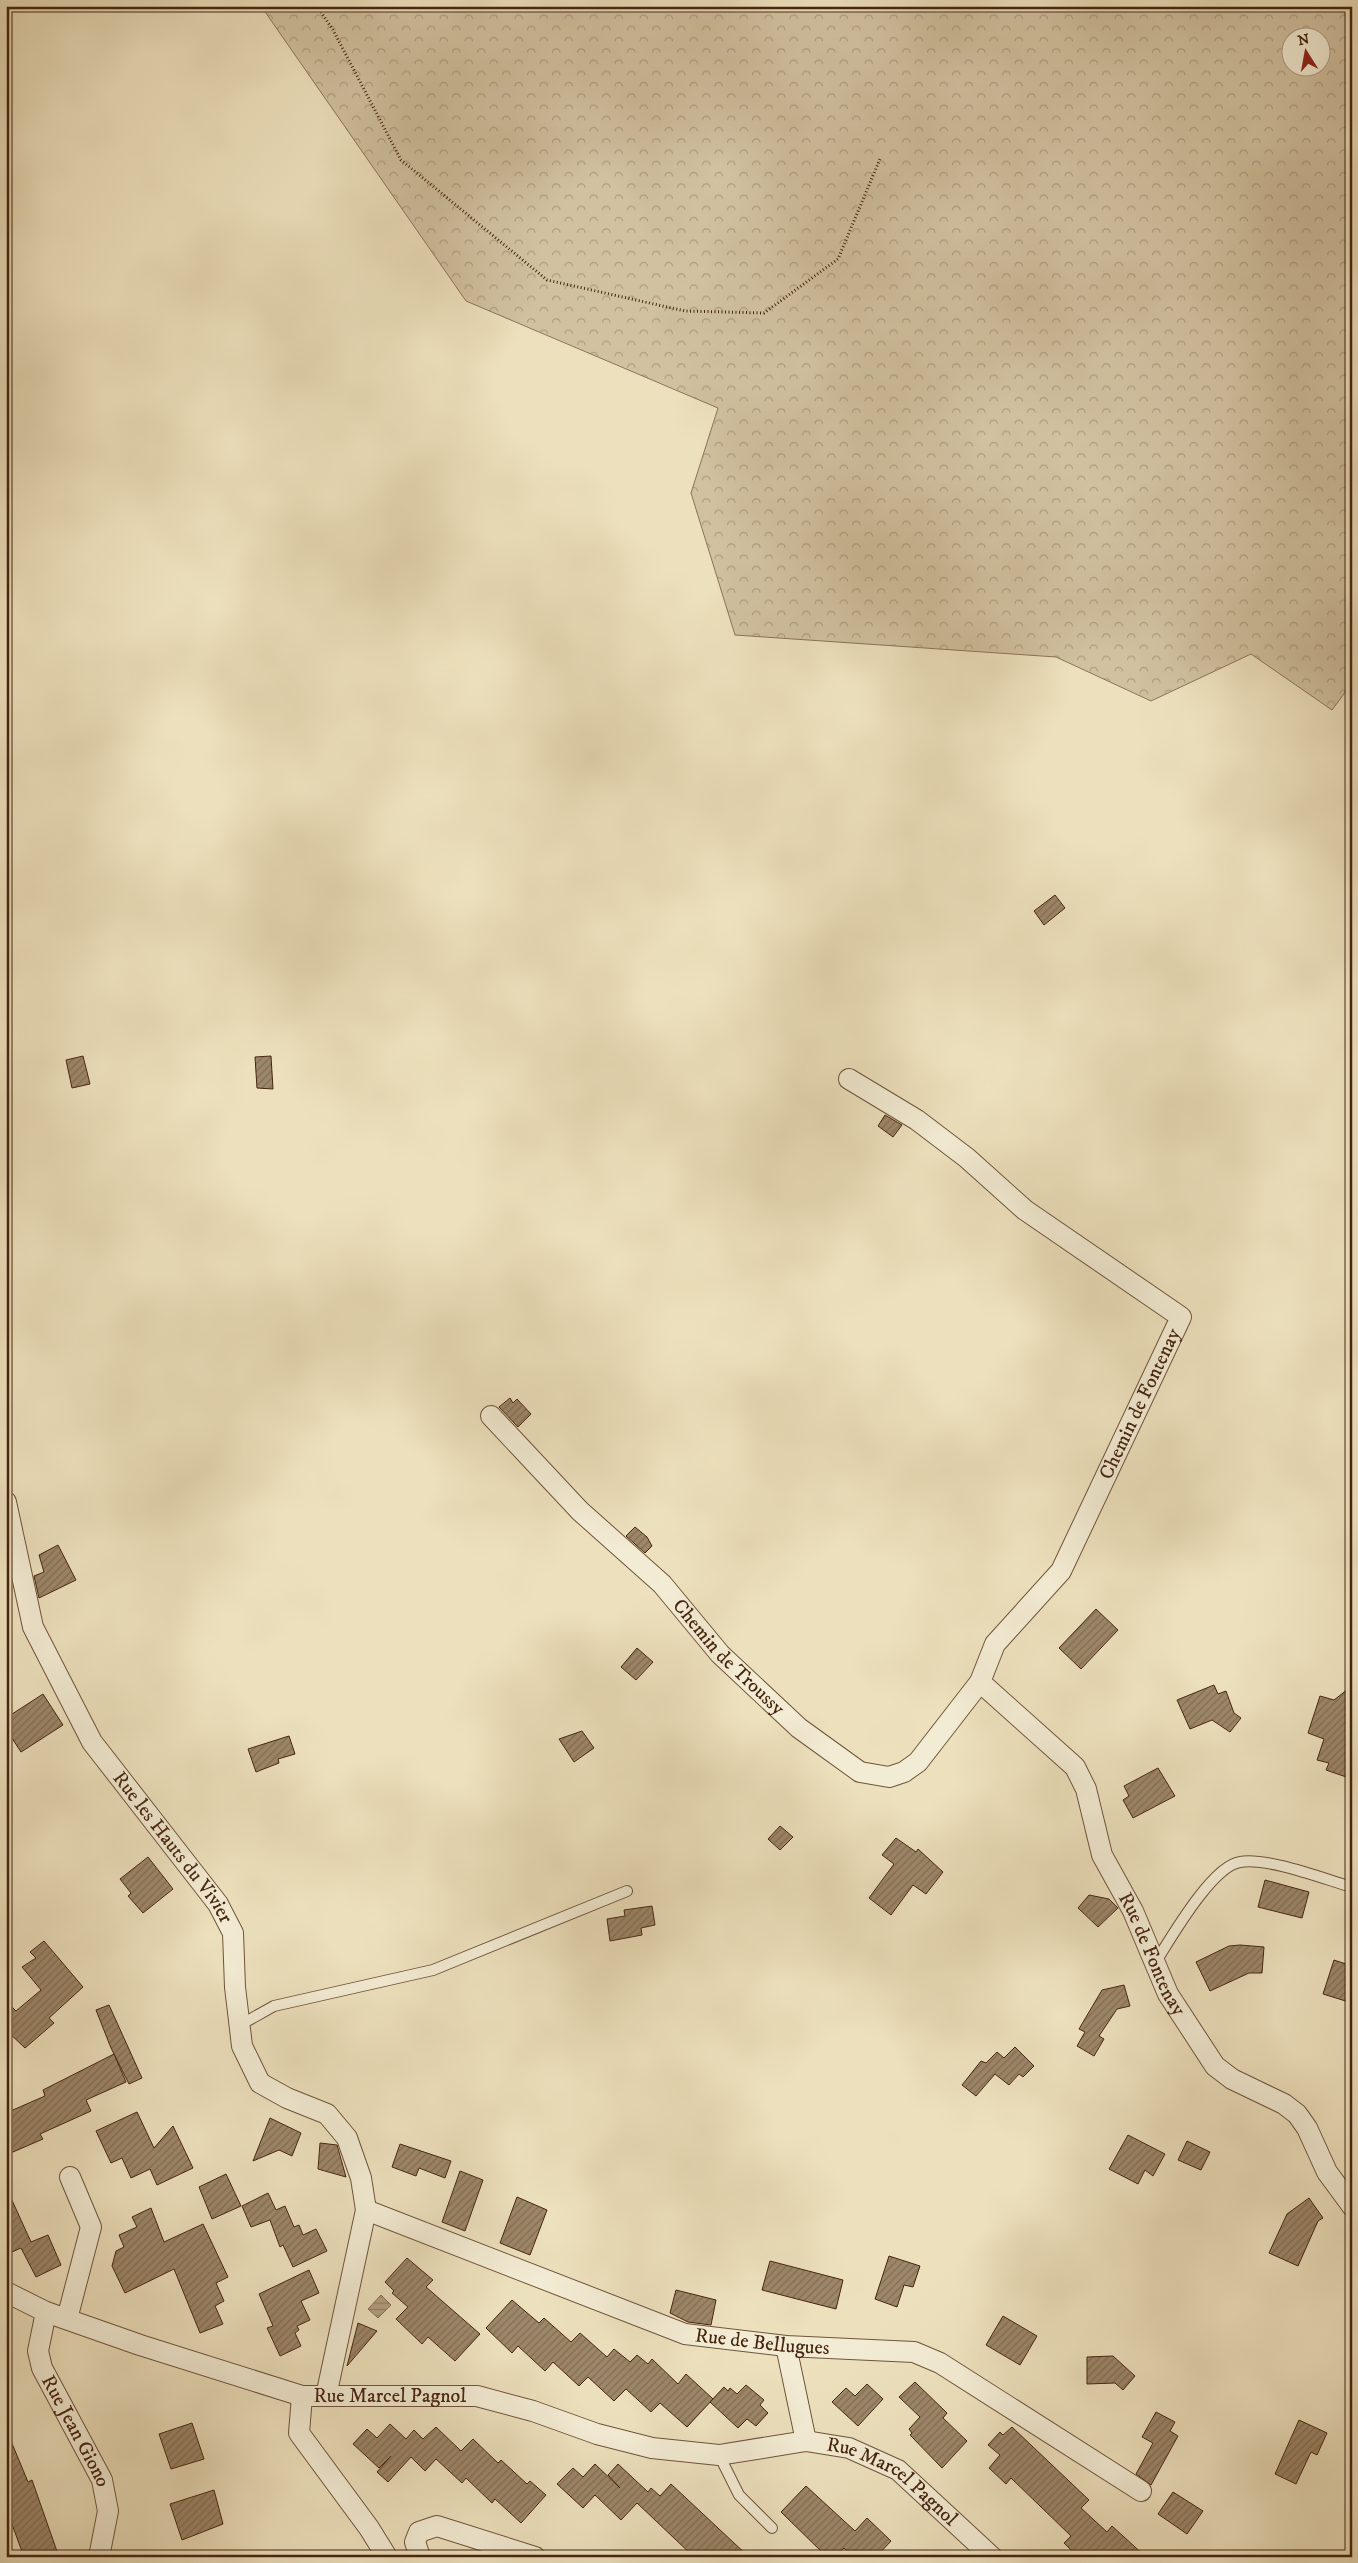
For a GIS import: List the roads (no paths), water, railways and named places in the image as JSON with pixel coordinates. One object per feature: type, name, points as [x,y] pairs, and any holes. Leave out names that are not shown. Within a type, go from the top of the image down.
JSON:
[{"type":"street","name":"Chemin de Fontenay","points":[[849,1079],[917,1120],[967,1158],[1025,1210],[1181,1316],[1060,1571],[995,1644],[980,1682]]},
{"type":"street","name":"Chemin de Troussy","points":[[491,1416],[580,1511],[662,1584],[728,1660],[800,1728],[860,1772],[889,1777],[904,1772],[918,1762],[980,1682]]},
{"type":"street","name":"Rue les Hauts du Vivier","points":[[6,1502],[33,1628],[92,1742],[218,1904],[232,1933],[242,2046],[260,2083],[287,2098],[326,2114],[347,2138],[361,2178],[366,2210],[326,2396]]},
{"type":"street","name":"Rue de Fontenay","points":[[980,1682],[1075,1767],[1086,1789],[1102,1855],[1133,1911],[1168,1994],[1215,2066],[1232,2079],[1284,2104],[1297,2114],[1307,2128],[1327,2172],[1352,2206]]},
{"type":"street","points":[[67,2319],[90,2226],[70,2177]]},
{"type":"street","name":"Rue de Bellugues","points":[[366,2210],[685,2334],[786,2346],[914,2352],[940,2363],[1141,2491]]},
{"type":"street","name":"Rue Marcel Pagnol","points":[[6,2292],[46,2312],[140,2345],[302,2396],[477,2396],[533,2411],[597,2434],[652,2448],[719,2455],[806,2441],[849,2448],[898,2470],[992,2557]]},
{"type":"street","name":"Rue Jean Giono","points":[[46,2312],[38,2351],[42,2368],[102,2480],[108,2511],[100,2552]]},
{"type":"street","name":"Rue Marcel Pagnol","points":[[786,2346],[806,2441]]},
{"type":"street","points":[[302,2396],[299,2433],[369,2528],[387,2557]]},
{"type":"street","points":[[420,2557],[415,2542],[419,2532],[436,2526],[534,2557]]},
{"type":"lane","points":[[1155,1964],[1214,1877],[1238,1862],[1259,1862],[1352,1887]]},
{"type":"lane","points":[[240,2025],[274,2006],[433,1970],[627,1891]]},
{"type":"lane","points":[[719,2455],[739,2494],[772,2528]]}]
